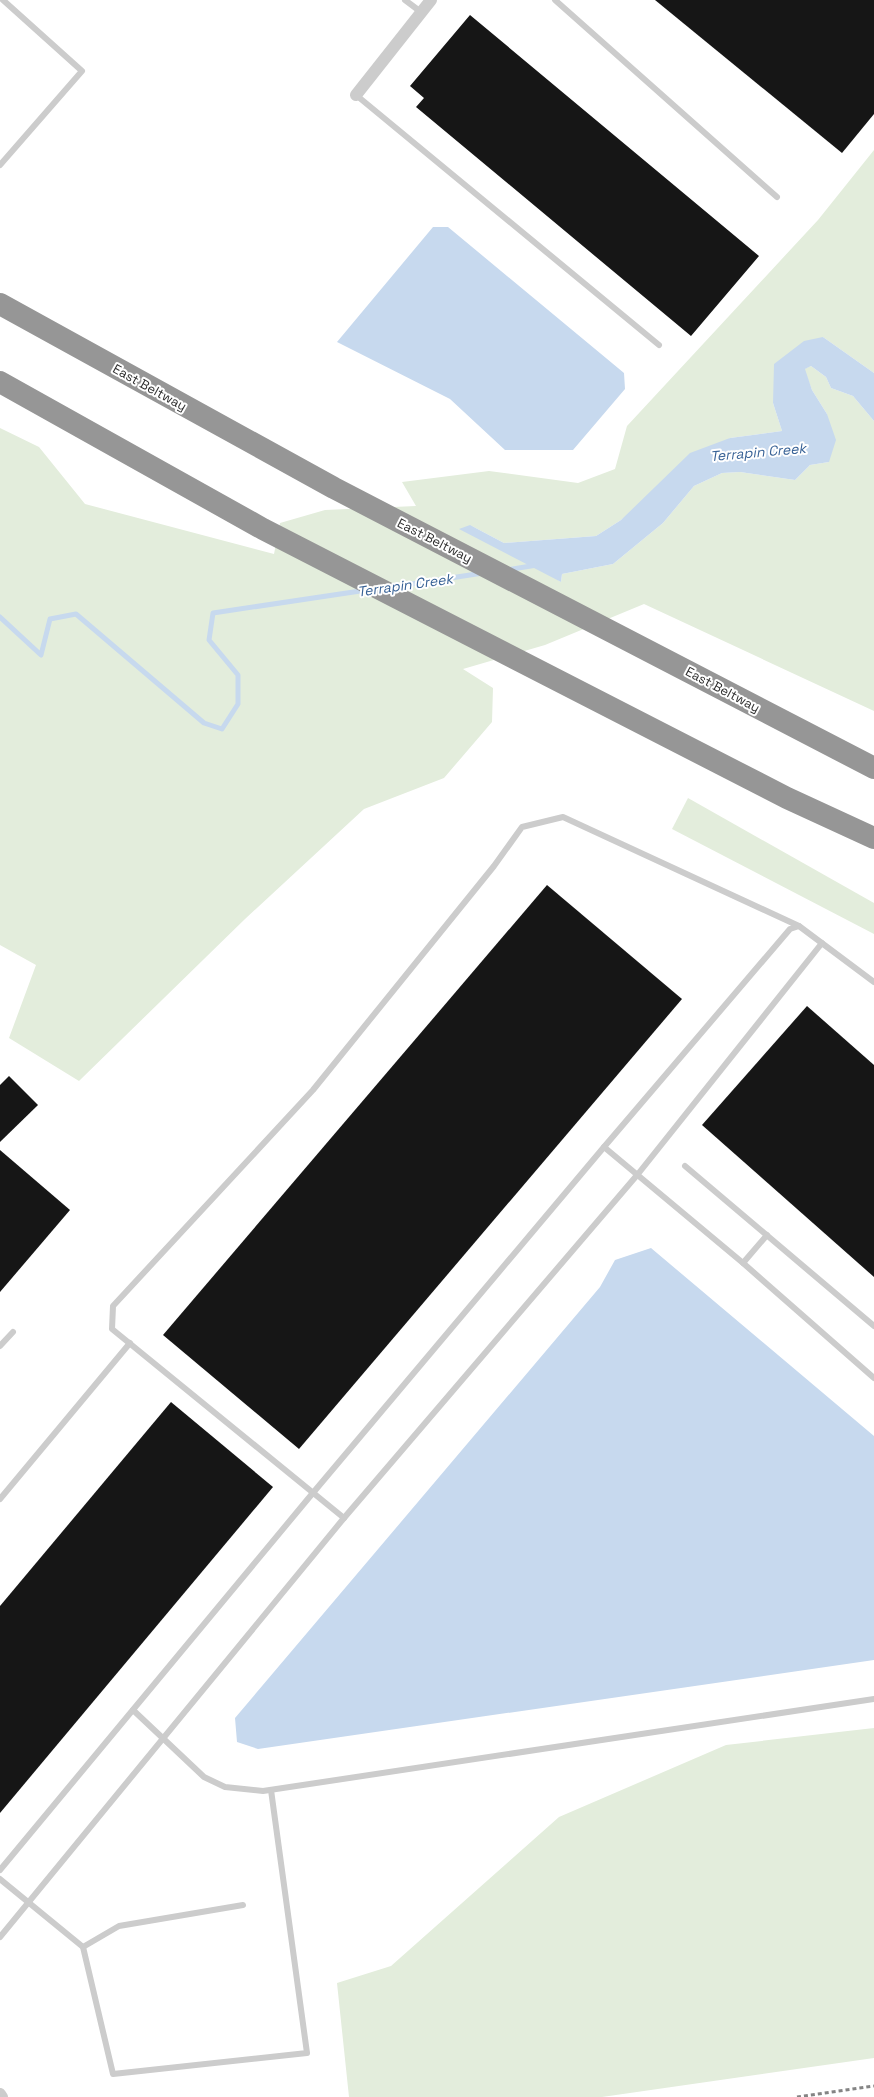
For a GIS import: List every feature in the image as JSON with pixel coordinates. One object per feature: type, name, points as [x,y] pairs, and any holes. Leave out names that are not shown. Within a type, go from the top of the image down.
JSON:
[{"type":"highway","name":"East Beltway","points":[[0,304],[334,488],[874,768]]},
{"type":"highway","points":[[0,382],[263,529],[787,798],[874,838]]},
{"type":"highway","points":[[787,798],[874,850]]},
{"type":"street","points":[[356,95],[431,0]]},
{"type":"lane","points":[[0,166],[82,72],[3,0]]},
{"type":"lane","points":[[405,0],[421,12]]},
{"type":"lane","points":[[555,0],[777,197]]},
{"type":"lane","points":[[356,95],[659,346]]},
{"type":"lane","points":[[344,1518],[312,1494],[112,1329],[113,1306],[313,1090],[494,866],[522,827],[563,817],[799,926],[874,982]]},
{"type":"lane","points":[[0,1870],[312,1494],[604,1147],[790,930],[799,926]]},
{"type":"lane","points":[[0,1937],[344,1518],[638,1174],[822,943]]},
{"type":"lane","points":[[604,1147],[743,1263],[874,1378]]},
{"type":"lane","points":[[686,1166],[874,1326]]},
{"type":"lane","points":[[743,1263],[767,1235]]},
{"type":"lane","points":[[0,1346],[13,1332]]},
{"type":"lane","points":[[0,1499],[130,1343]]},
{"type":"lane","points":[[133,1710],[204,1778],[225,1787],[263,1791],[874,1699]]},
{"type":"lane","points":[[0,1879],[83,1946],[113,2074],[307,2053],[271,1790]]},
{"type":"lane","points":[[83,1946],[119,1926],[243,1905]]},
{"type":"green space","points":[[874,150],[874,373],[823,337],[773,403],[782,431],[730,438],[621,520],[596,536],[504,543],[470,525],[561,582],[562,574],[613,564],[663,523],[694,486],[722,473],[740,472],[795,480],[810,465],[829,462],[827,414],[812,390],[804,369],[811,366],[826,377],[831,388],[853,396],[874,421],[874,711],[644,604],[545,645],[463,669],[493,688],[492,722],[444,778],[364,809],[245,919],[79,1081],[9,1038],[36,965],[0,945],[0,428],[39,447],[85,504],[274,554],[280,523],[325,510],[416,506],[402,482],[489,471],[578,483],[615,469],[627,426],[818,220]]},
{"type":"green space","points":[[688,798],[874,903],[874,934],[672,829]]},
{"type":"green space","points":[[874,1728],[874,2058],[602,2097],[349,2097],[337,1983],[391,1966],[559,1817],[726,1745]]},
{"type":"water","points":[[433,227],[448,227],[624,373],[625,389],[573,450],[505,450],[450,399],[337,342]]},
{"type":"water","points":[[823,337],[874,373],[874,421],[853,396],[831,388],[826,377],[811,366],[805,369],[812,390],[827,414],[836,440],[829,462],[810,465],[795,480],[740,472],[722,473],[694,486],[663,523],[613,564],[562,574],[561,582],[459,529],[470,525],[504,543],[596,536],[621,520],[690,453],[730,438],[782,431],[773,403],[774,364],[804,341]]},
{"type":"water","points":[[651,1248],[874,1436],[874,1660],[258,1749],[237,1742],[235,1718],[600,1287],[615,1260]]},
{"type":"building","points":[[655,0],[874,0],[874,114],[842,153]]},
{"type":"building","points":[[470,15],[759,256],[691,336],[416,107],[424,98],[410,86]]},
{"type":"building","points":[[547,885],[682,999],[299,1449],[163,1335]]},
{"type":"building","points":[[807,1006],[874,1065],[874,1277],[702,1125]]},
{"type":"building","points":[[9,1076],[38,1105],[0,1142],[0,1085]]},
{"type":"building","points":[[0,1150],[70,1210],[0,1292]]},
{"type":"building","points":[[171,1402],[273,1487],[0,1813],[0,1606]]},
{"type":"waterway","name":"Terrapin Creek","points":[[507,570],[537,565]]},
{"type":"waterway","name":"Terrapin Creek","points":[[392,587],[483,573]]},
{"type":"waterway","name":"Terrapin Creek","points":[[0,617],[41,655],[50,619],[76,614],[204,723],[222,729],[238,704],[238,675],[209,640],[213,613],[367,590]]},
{"type":"railway","points":[[797,2097],[874,2086]]}]
